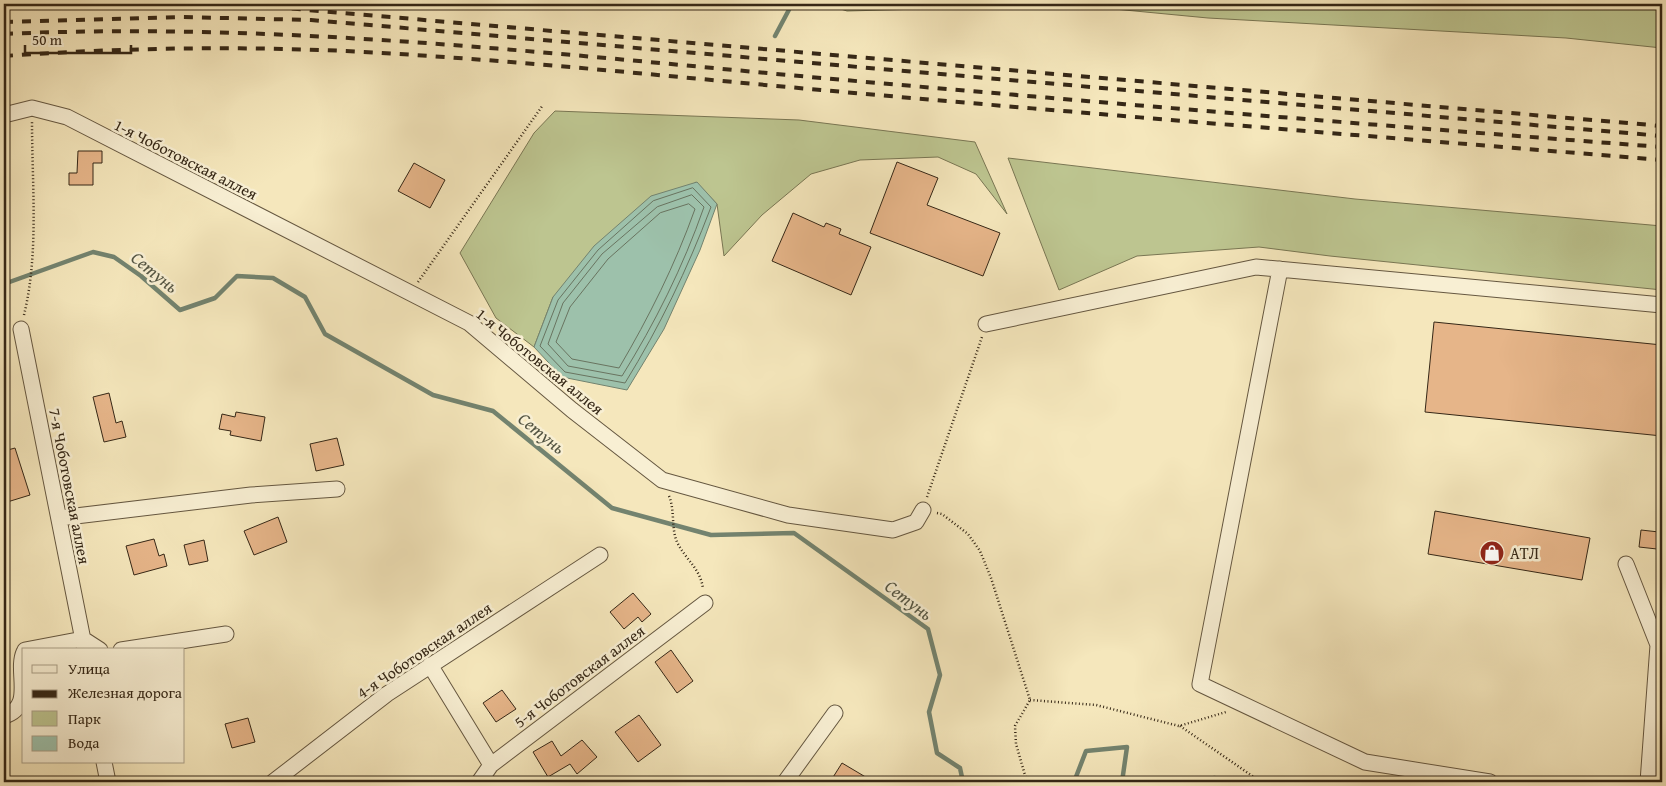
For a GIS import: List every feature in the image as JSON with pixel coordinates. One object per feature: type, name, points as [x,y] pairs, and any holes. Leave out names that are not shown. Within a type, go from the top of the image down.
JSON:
[{"type":"street","name":"1-я Чоботовская аллея","points":[[4,115],[32,108],[67,117],[469,323],[572,410],[662,480],[788,515],[893,530],[916,522],[923,510]]},
{"type":"street","points":[[986,324],[1256,267],[1662,305]]},
{"type":"street","points":[[1280,269],[1200,684],[1365,762],[1490,782]]},
{"type":"street","name":"7-я Чоботовская аллея","points":[[21,329],[84,644]]},
{"type":"street","points":[[59,518],[251,495],[337,489]]},
{"type":"street","name":"4-я Чоботовская аллея","points":[[273,782],[387,694],[600,555]]},
{"type":"street","points":[[1626,564],[1658,645],[1648,782]]},
{"type":"street","name":"5-я Чоботовская аллея","points":[[479,782],[491,765],[705,603]]},
{"type":"street","points":[[134,648],[226,634]]},
{"type":"street","points":[[50,648],[84,644]]},
{"type":"street","points":[[22,656],[22,669]]},
{"type":"street","points":[[430,665],[491,765]]},
{"type":"street","points":[[4,716],[20,703],[22,696]]},
{"type":"street","points":[[785,782],[835,713]]},
{"type":"street","points":[[104,764],[108,782]]},
{"type":"path","points":[[706,4],[731,7],[751,4]]},
{"type":"path","points":[[410,294],[542,105]]},
{"type":"path","points":[[21,329],[31,286],[33,260],[32,108]]},
{"type":"path","points":[[986,324],[923,510],[942,514],[968,534],[980,551],[991,578],[1030,700],[1015,726],[1016,744],[1027,781]]},
{"type":"path","points":[[672,505],[676,541],[702,578],[705,603]]},
{"type":"path","points":[[1030,700],[1096,705],[1179,726],[1261,782]]},
{"type":"path","points":[[1179,726],[1246,706]]},
{"type":"green space","points":[[825,4],[937,4],[922,9],[847,11]]},
{"type":"green space","points":[[1062,4],[1662,4],[1662,48],[1566,38],[1208,18]]},
{"type":"green space","points":[[555,111],[799,120],[975,142],[1007,214],[976,174],[938,157],[860,160],[811,174],[762,215],[724,256],[717,204],[696,182],[553,297],[534,347],[496,318],[460,253],[534,133]]},
{"type":"green space","points":[[1008,158],[1355,199],[1662,226],[1662,290],[1259,247],[1137,256],[1059,290]]},
{"type":"water","points":[[697,182],[717,204],[700,250],[664,329],[627,390],[562,377],[534,347],[553,297],[594,246],[651,196]]},
{"type":"building","points":[[78,151],[102,151],[102,163],[93,163],[93,185],[69,185],[69,173],[77,173]]},
{"type":"building","points":[[897,162],[938,178],[927,205],[1000,233],[983,276],[870,233]]},
{"type":"building","points":[[414,163],[445,180],[430,208],[398,191]]},
{"type":"building","points":[[793,213],[824,227],[826,223],[841,229],[839,234],[871,247],[851,295],[772,261]]},
{"type":"building","points":[[1434,322],[1662,345],[1662,436],[1425,412]]},
{"type":"building","points":[[109,393],[116,423],[122,421],[126,437],[104,442],[93,397]]},
{"type":"building","points":[[236,412],[265,417],[261,441],[230,435],[231,431],[219,429],[222,414],[235,417]]},
{"type":"building","points":[[337,438],[344,465],[316,471],[310,444]]},
{"type":"building","points":[[15,448],[30,495],[4,503],[4,451]]},
{"type":"building","points":[[1435,511],[1590,538],[1582,580],[1428,554]]},
{"type":"building","points":[[278,517],[287,542],[254,555],[244,531]]},
{"type":"building","points":[[1641,530],[1659,532],[1657,549],[1639,547]]},
{"type":"building","points":[[154,539],[159,556],[164,554],[167,566],[134,575],[126,546]]},
{"type":"building","points":[[204,540],[208,561],[189,565],[184,545]]},
{"type":"building","points":[[633,593],[651,614],[642,622],[638,617],[624,629],[610,612]]},
{"type":"building","points":[[671,650],[693,681],[677,693],[655,662]]},
{"type":"building","points":[[502,690],[516,709],[496,722],[483,703]]},
{"type":"building","points":[[639,715],[661,745],[638,762],[615,732]]},
{"type":"building","points":[[248,718],[255,742],[232,748],[225,724]]},
{"type":"building","points":[[582,740],[597,757],[577,774],[570,764],[548,777],[533,752],[552,741],[561,756]]},
{"type":"building","points":[[842,763],[874,782],[830,782]]},
{"type":"waterway","points":[[775,36],[792,4]]},
{"type":"waterway","name":"Сетунь","points":[[4,284],[93,252],[114,257],[141,276],[180,310],[215,298],[237,276],[273,278],[305,297],[325,334],[433,395],[493,411],[612,508],[711,535],[794,533],[928,629],[940,675],[929,712],[937,753],[960,768],[963,782]]},
{"type":"waterway","name":"Сетунь","points":[[1074,782],[1086,751],[1127,747],[1122,782]]},
{"type":"waterway","name":"Сетунь","points":[[1176,782],[1215,778],[1221,782]]},
{"type":"railway","points":[[238,4],[1662,126]]},
{"type":"railway","points":[[4,22],[180,17],[311,20],[1662,136]]},
{"type":"railway","points":[[4,34],[102,31],[200,32],[396,41],[1116,103],[1662,147]]},
{"type":"railway","points":[[4,56],[89,51],[217,48],[303,49],[406,54],[1662,160]]},
{"type":"place","name":"АТЛ","points":[[1492,553]]}]
